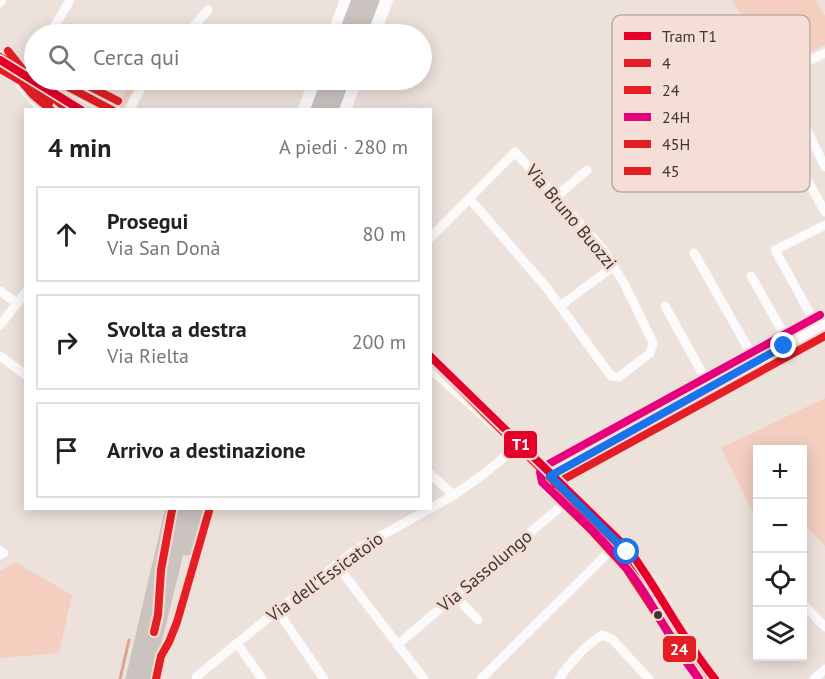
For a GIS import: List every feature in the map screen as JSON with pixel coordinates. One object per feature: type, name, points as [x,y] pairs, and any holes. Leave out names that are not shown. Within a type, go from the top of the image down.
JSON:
[{"type":"main road","points":[[350,24],[359,0]]},
{"type":"main road","points":[[363,24],[372,0]]},
{"type":"main road","points":[[319,108],[325,90]]},
{"type":"main road","points":[[332,108],[338,90]]},
{"type":"main road","points":[[148,613],[151,569],[162,510]]},
{"type":"main road","points":[[133,679],[173,510]]},
{"type":"main road","points":[[148,669],[187,510]]},
{"type":"main road","points":[[148,669],[167,619],[198,510]]},
{"type":"street","points":[[56,24],[70,0]]},
{"type":"street","points":[[338,24],[347,0]]},
{"type":"street","points":[[377,24],[386,0]]},
{"type":"street","points":[[196,24],[208,10]]},
{"type":"street","points":[[810,60],[825,53]]},
{"type":"street","points":[[0,58],[24,69]]},
{"type":"street","points":[[0,58],[24,88]]},
{"type":"street","points":[[26,90],[39,106]]},
{"type":"street","points":[[36,90],[39,106]]},
{"type":"street","points":[[51,90],[67,108]]},
{"type":"street","points":[[75,90],[108,108]]},
{"type":"street","points":[[130,108],[140,90]]},
{"type":"street","points":[[306,108],[312,90]]},
{"type":"street","points":[[345,108],[351,90]]},
{"type":"street","points":[[810,137],[825,167]]},
{"type":"street","name":"Via Bruno Buozzi","points":[[432,236],[469,198],[515,152],[590,234],[614,266],[653,343],[650,353],[619,377],[614,378],[609,374],[546,287],[469,198]]},
{"type":"street","points":[[556,197],[587,170]]},
{"type":"street","points":[[810,185],[825,212]]},
{"type":"street","points":[[550,476],[822,326],[775,250],[825,225]]},
{"type":"street","points":[[694,253],[756,362]]},
{"type":"street","points":[[560,306],[614,266]]},
{"type":"street","points":[[751,276],[789,343]]},
{"type":"street","points":[[0,291],[17,303]]},
{"type":"street","points":[[0,325],[24,294]]},
{"type":"street","points":[[665,306],[711,387]]},
{"type":"street","points":[[0,356],[24,374]]},
{"type":"street","points":[[432,358],[486,415]]},
{"type":"street","points":[[432,367],[519,445],[618,543],[653,586],[695,657],[712,679]]},
{"type":"street","name":"Via dell'Essicatoio","points":[[432,507],[454,495],[485,473],[519,445]]},
{"type":"street","points":[[432,476],[454,495]]},
{"type":"street","name":"Via Sassolungo","points":[[397,645],[572,497]]},
{"type":"street","name":"Via dell'Essicatoio","points":[[196,677],[336,564],[373,539],[426,510]]},
{"type":"street","points":[[481,679],[618,543]]},
{"type":"street","points":[[0,550],[4,553],[0,555]]},
{"type":"street","points":[[336,564],[424,679]]},
{"type":"street","points":[[456,597],[478,620]]},
{"type":"street","points":[[806,607],[825,627]]},
{"type":"street","points":[[277,610],[324,679]]},
{"type":"street","points":[[559,679],[595,639],[602,635],[612,639],[649,679]]},
{"type":"street","points":[[237,643],[262,679]]},
{"type":"street","points":[[814,679],[825,669]]},
{"type":"shaded area","points":[[731,0],[816,0],[825,16],[825,45],[810,52],[810,15],[742,15]]},
{"type":"shaded area","points":[[127,90],[133,90],[123,108],[118,106]]},
{"type":"shaded area","points":[[825,398],[825,546],[807,529],[807,445],[753,445],[753,513],[721,448]]},
{"type":"shaded area","points":[[15,562],[72,595],[59,653],[0,658],[0,571]]},
{"type":"waterway","points":[[120,679],[129,640]]},
{"type":"tram line","name":"T1","points":[[0,60],[24,75]]},
{"type":"tram line","name":"T1","points":[[49,90],[78,108]]},
{"type":"tram line","name":"T1","points":[[432,358],[629,550],[692,648],[715,679]]},
{"type":"transit line","name":"45","points":[[8,51],[24,71]]},
{"type":"transit line","name":"4","points":[[0,57],[24,71]]},
{"type":"transit line","name":"45H","points":[[0,69],[24,84]]},
{"type":"transit line","name":"45H","points":[[29,90],[49,108]]},
{"type":"transit line","name":"45","points":[[39,90],[49,103]]},
{"type":"transit line","name":"4","points":[[44,90],[66,108]]},
{"type":"transit line","name":"4","points":[[74,90],[108,108]]},
{"type":"transit line","name":"45","points":[[97,90],[118,101]]},
{"type":"transit line","name":"24H","points":[[699,679],[627,568],[592,530],[542,482],[540,472],[545,466],[820,315]]},
{"type":"transit line","name":"24","points":[[555,484],[825,336]]},
{"type":"transit line","name":"4","points":[[432,359],[622,548],[653,587],[690,649],[712,679]]},
{"type":"transit line","name":"24","points":[[543,483],[626,568],[699,679]]},
{"type":"transit line","name":"45H","points":[[154,632],[158,615],[161,570],[172,510]]},
{"type":"transit line","name":"45H","points":[[156,679],[161,656],[177,622],[209,511]]},
{"type":"route","points":[[627,552],[550,476],[784,346]]}]
